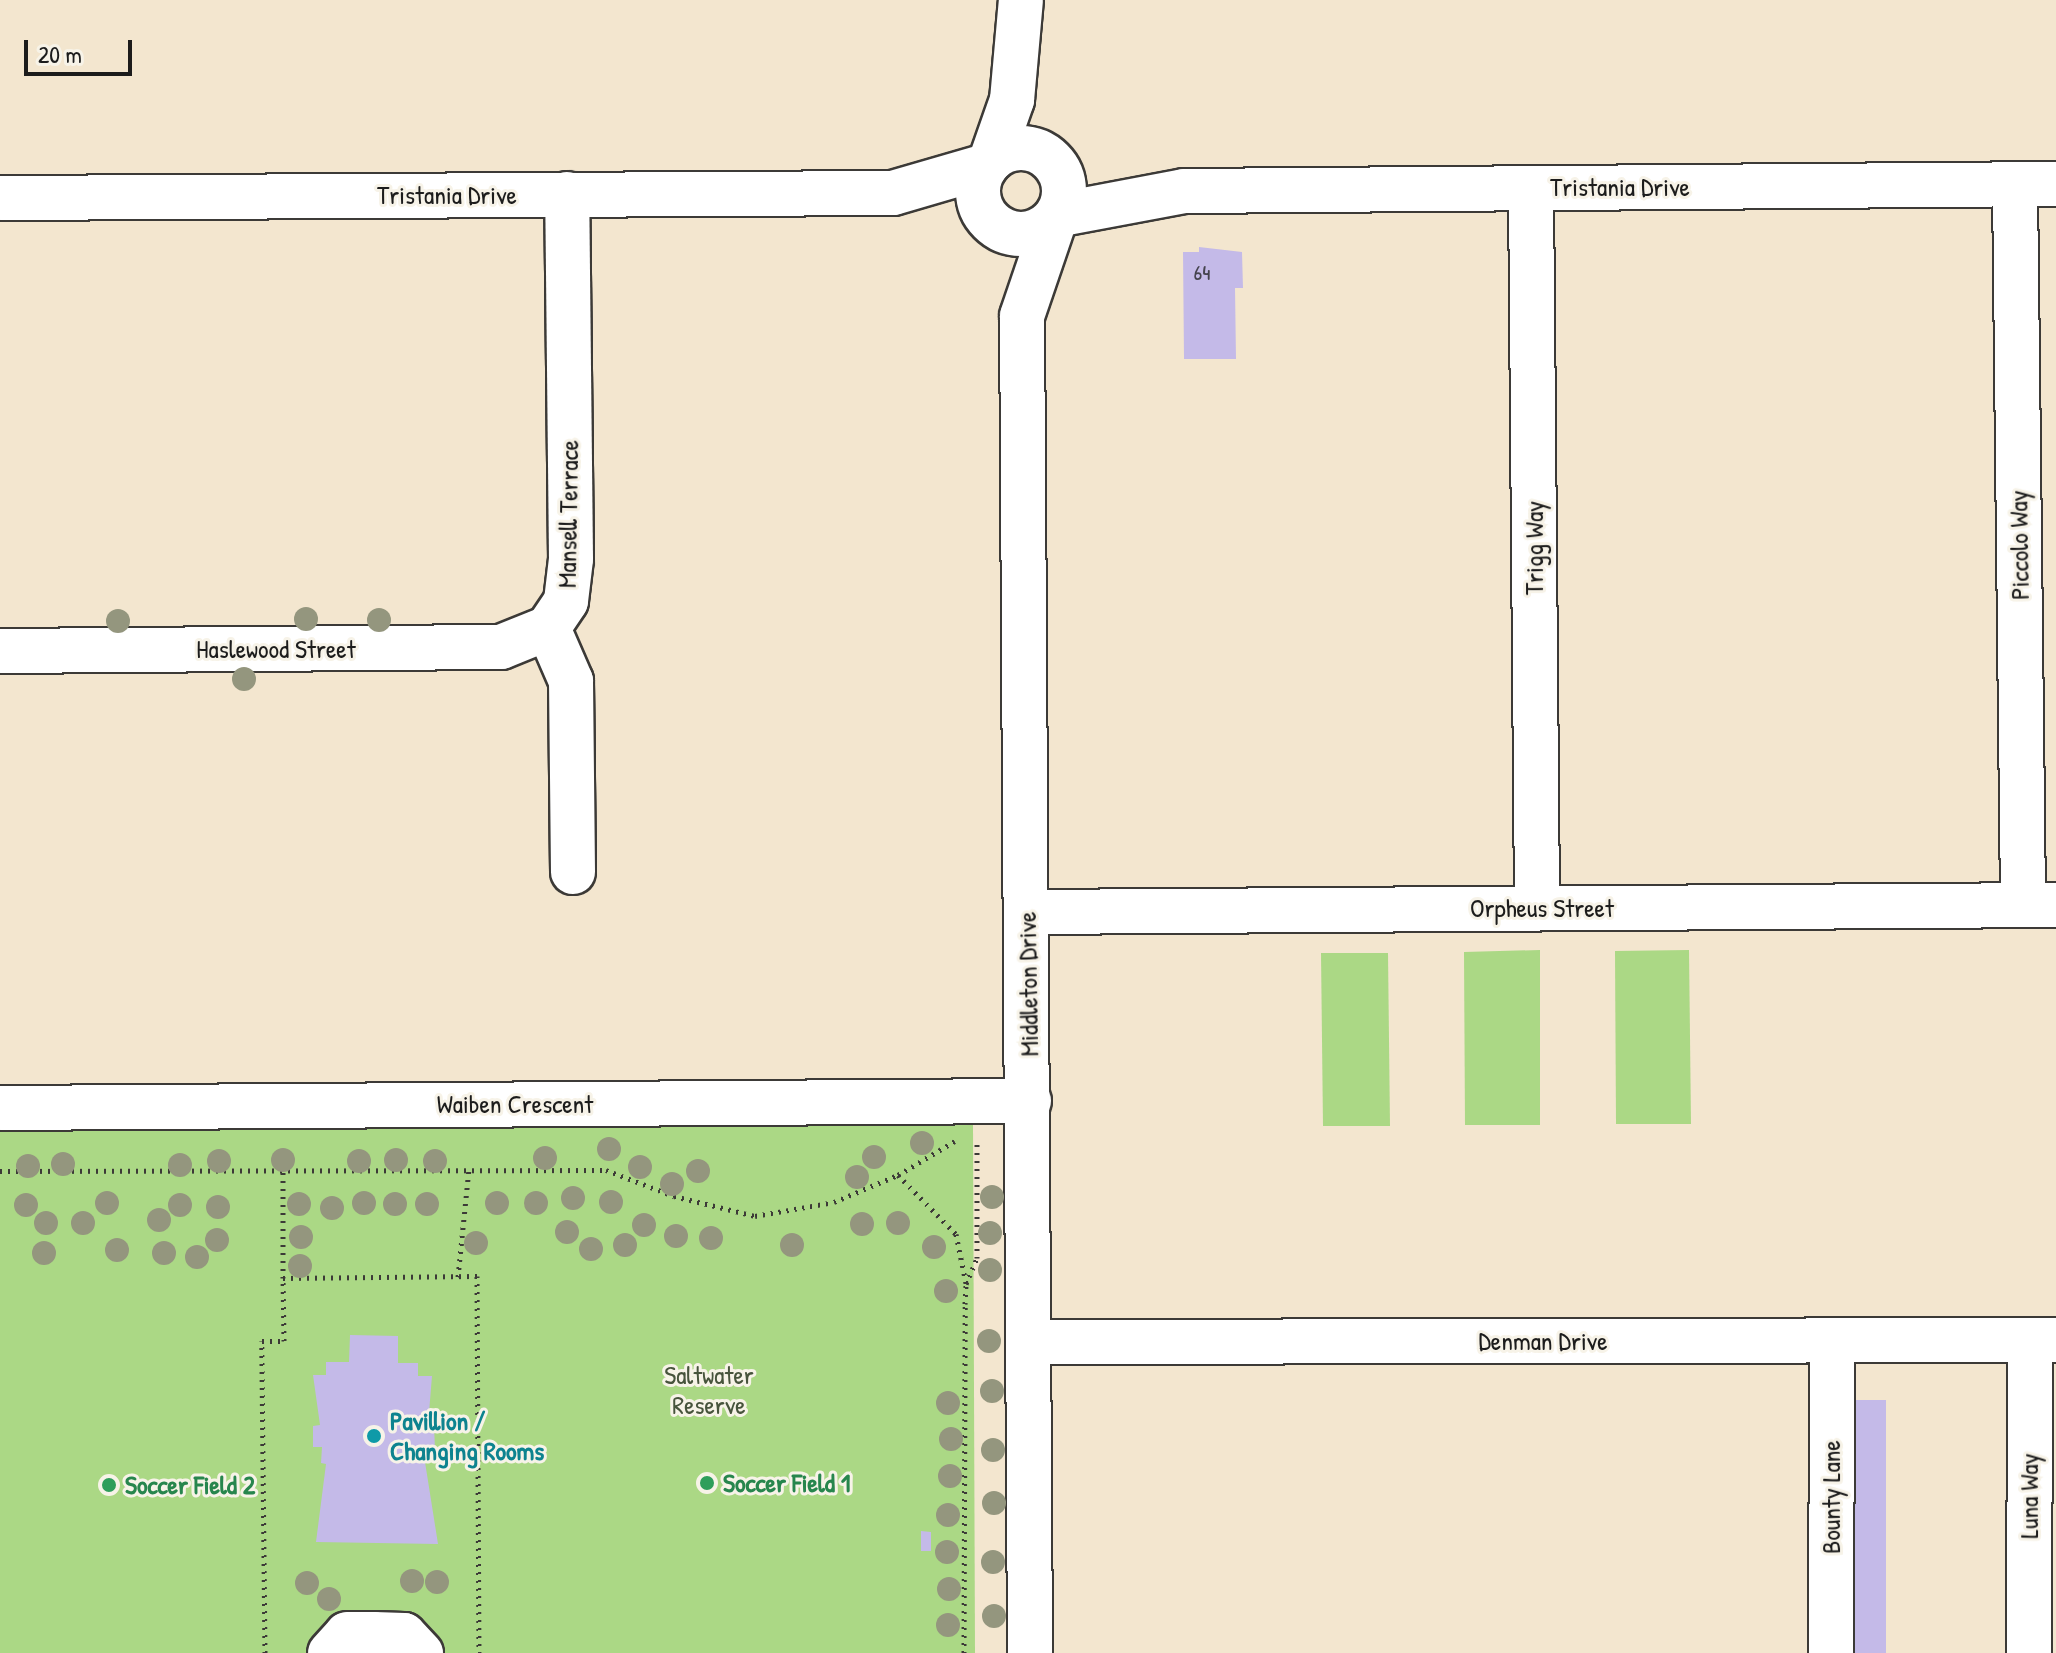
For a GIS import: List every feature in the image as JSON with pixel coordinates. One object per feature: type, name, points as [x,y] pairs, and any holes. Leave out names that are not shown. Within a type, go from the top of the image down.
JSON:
[{"type":"street","points":[[1021,9],[1032,101],[1050,159],[1065,187],[1056,217],[1021,234],[994,225],[978,189],[1012,100],[1021,9]]},
{"type":"street","points":[[988,163],[1025,148],[1050,159]]},
{"type":"street","name":"Tristania Drive","points":[[1050,159],[1088,176],[1184,191],[2035,184]]},
{"type":"street","name":"Tristania Drive","points":[[0,198],[893,193],[988,163]]},
{"type":"street","name":"Piccolo Way","points":[[2035,184],[2039,905]]},
{"type":"street","name":"Trigg Way","points":[[1531,188],[1537,908]]},
{"type":"street","name":"Tristania Drive","points":[[1056,217],[1184,191]]},
{"type":"street","name":"Tristania Drive","points":[[893,193],[994,225]]},
{"type":"street","name":"Mansell Terrace","points":[[548,628],[566,601],[571,559],[567,194]]},
{"type":"street","name":"Middleton Drive","points":[[1022,316],[1056,217]]},
{"type":"street","name":"Middleton Drive","points":[[994,225],[1022,316],[1028,912],[1030,1653]]},
{"type":"street","points":[[548,628],[571,681],[573,872]]},
{"type":"street","name":"Haslewood Street","points":[[0,651],[501,647],[548,628]]},
{"type":"street","name":"Orpheus Street","points":[[1028,912],[2039,905]]},
{"type":"street","name":"Waiben Crescent","points":[[0,1108],[977,1114],[1029,1101]]},
{"type":"street","name":"Bounty Lane","points":[[1831,1653],[1832,1340]]},
{"type":"street","name":"Denman Drive","points":[[1029,1342],[2043,1340]]},
{"type":"street","name":"Luna Way","points":[[2029,1653],[2043,1340]]},
{"type":"street","points":[[330,1653],[347,1634],[404,1635],[421,1653]]},
{"type":"path","points":[[0,1171],[615,1171],[674,1196],[755,1216],[834,1202],[898,1175],[977,1114]]},
{"type":"path","points":[[966,1284],[977,1258],[977,1114]]},
{"type":"path","points":[[458,1277],[469,1169]]},
{"type":"path","points":[[265,1653],[262,1341],[284,1341],[283,1170]]},
{"type":"path","points":[[898,1175],[956,1234],[966,1284],[964,1653]]},
{"type":"path","points":[[283,1278],[477,1276],[479,1653]]},
{"type":"green space","points":[[1540,950],[1540,1125],[1465,1125],[1464,952]]},
{"type":"green space","points":[[1689,950],[1691,1124],[1616,1124],[1615,951]]},
{"type":"green space","points":[[1321,953],[1388,953],[1390,1126],[1323,1126]]},
{"type":"green space","name":"Saltwater Reserve","points":[[973,1125],[975,1653],[0,1653],[0,1130]]},
{"type":"building","points":[[1199,247],[1242,252],[1243,288],[1235,288],[1236,359],[1184,359],[1183,252],[1199,252]]},
{"type":"building","name":"Pavillion / Changing Rooms","points":[[350,1335],[398,1336],[398,1363],[418,1363],[418,1376],[432,1376],[428,1425],[434,1425],[435,1449],[431,1450],[431,1461],[425,1462],[438,1544],[316,1542],[326,1464],[321,1463],[322,1447],[313,1447],[313,1426],[320,1425],[313,1375],[326,1375],[326,1362],[349,1362]]},
{"type":"building","points":[[1850,1400],[1886,1400],[1886,1653],[1851,1653]]},
{"type":"building","points":[[921,1531],[931,1532],[931,1551],[921,1551]]},
{"type":"place","name":"Pavillion / Changing Rooms","points":[[374,1436]]},
{"type":"place","name":"Soccer Field 1","points":[[707,1483]]},
{"type":"place","name":"Soccer Field 2","points":[[109,1485]]}]
